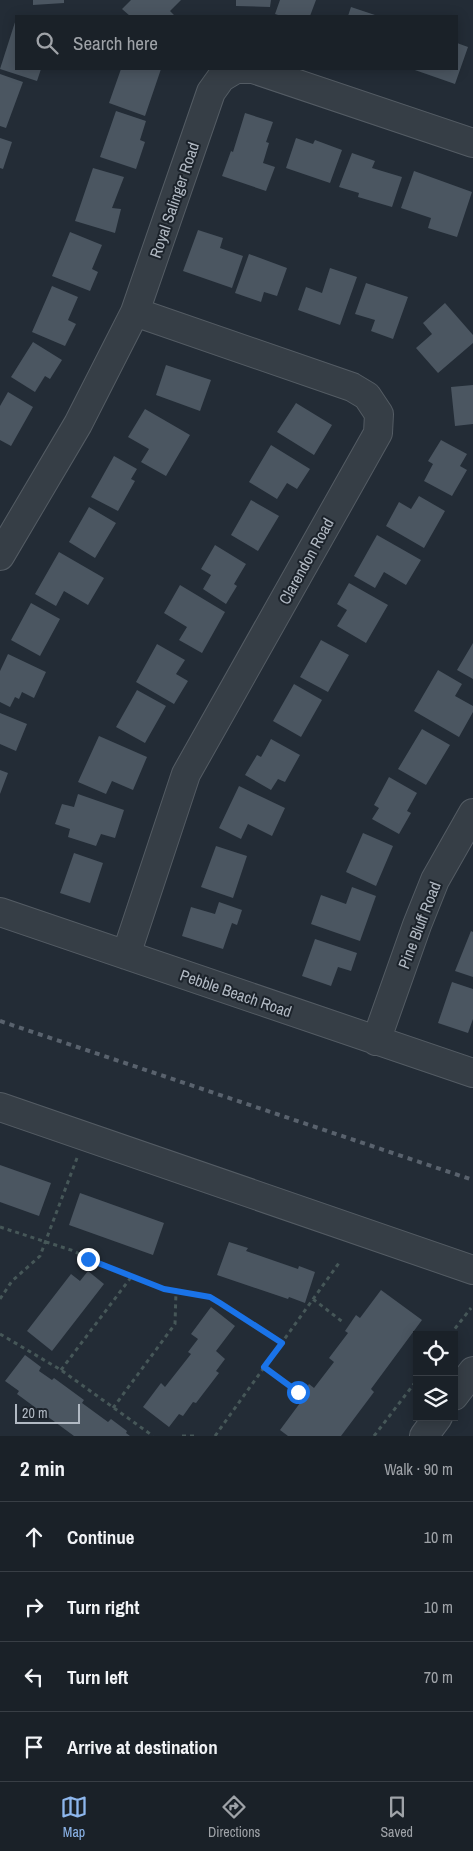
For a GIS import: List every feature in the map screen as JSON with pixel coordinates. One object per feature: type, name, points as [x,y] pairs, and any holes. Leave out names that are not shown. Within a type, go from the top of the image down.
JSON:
[{"type":"street","name":"Royal Salinger Road","points":[[0,556],[78,424],[135,312],[211,92],[221,78],[234,70]]},
{"type":"street","name":"Royal Salinger Road","points":[[256,70],[473,143]]},
{"type":"street","name":"Clarendon Road","points":[[126,955],[186,774],[378,433],[379,414],[367,396],[352,387],[135,312]]},
{"type":"street","name":"Pine Bluff Road","points":[[376,1041],[417,925],[436,880],[473,813]]},
{"type":"street","name":"Pebble Beach Road","points":[[0,912],[473,1073]]},
{"type":"street","points":[[0,1107],[473,1270]]},
{"type":"street","points":[[458,1391],[473,1371]]},
{"type":"street","points":[[424,1436],[435,1421]]},
{"type":"path","points":[[0,1299],[12,1281],[40,1256],[85,1137]]},
{"type":"path","points":[[0,1227],[74,1251],[88,1259],[176,1292],[210,1297],[282,1343]]},
{"type":"path","points":[[215,1436],[339,1263]]},
{"type":"path","points":[[61,1370],[132,1276]]},
{"type":"path","points":[[113,1408],[175,1324],[176,1292]]},
{"type":"path","points":[[313,1299],[344,1323]]},
{"type":"path","points":[[453,1331],[471,1308]]},
{"type":"path","points":[[0,1334],[61,1370],[153,1436]]},
{"type":"path","points":[[264,1367],[298,1392]]},
{"type":"path","points":[[374,1436],[413,1385]]},
{"type":"path","points":[[182,1436],[197,1436]]},
{"type":"building","points":[[33,0],[64,0],[64,3],[33,5]]},
{"type":"building","points":[[131,0],[181,0],[170,11],[174,15],[129,15],[122,9]]},
{"type":"building","points":[[236,0],[271,0],[270,7],[236,6]]},
{"type":"building","points":[[280,0],[316,0],[310,15],[275,14]]},
{"type":"building","points":[[351,7],[375,15],[348,15]]},
{"type":"building","points":[[15,22],[15,70],[41,70],[37,81],[0,69]]},
{"type":"building","points":[[458,43],[468,47],[455,84],[415,70],[458,70]]},
{"type":"building","points":[[121,70],[161,70],[145,116],[109,103]]},
{"type":"building","points":[[0,74],[23,82],[6,128],[0,126]]},
{"type":"building","points":[[116,111],[146,121],[140,140],[145,142],[136,169],[100,157]]},
{"type":"building","points":[[245,113],[273,122],[266,142],[269,143],[263,163],[275,167],[266,191],[222,176],[231,151],[233,152]]},
{"type":"building","points":[[0,138],[12,142],[3,169],[0,168]]},
{"type":"building","points":[[296,138],[313,144],[315,140],[342,150],[330,183],[286,168]]},
{"type":"building","points":[[352,153],[375,161],[372,168],[402,177],[392,207],[358,197],[359,193],[339,187]]},
{"type":"building","points":[[93,168],[124,177],[112,208],[121,209],[115,233],[75,221]]},
{"type":"building","points":[[414,171],[472,192],[457,237],[428,228],[431,218],[401,208]]},
{"type":"building","points":[[198,230],[223,238],[220,248],[243,256],[232,288],[183,271]]},
{"type":"building","points":[[70,232],[102,245],[92,269],[98,272],[90,291],[52,276]]},
{"type":"building","points":[[249,254],[287,268],[277,296],[264,292],[261,302],[235,293]]},
{"type":"building","points":[[330,268],[357,277],[340,325],[298,310],[306,287],[322,293]]},
{"type":"building","points":[[366,283],[408,297],[393,339],[371,331],[375,320],[355,314]]},
{"type":"building","points":[[52,286],[78,297],[68,320],[76,324],[65,346],[32,332]]},
{"type":"building","points":[[445,303],[473,335],[473,343],[438,373],[416,348],[432,334],[423,323]]},
{"type":"building","points":[[33,342],[62,360],[50,379],[45,376],[35,392],[11,377]]},
{"type":"building","points":[[166,365],[211,380],[200,411],[156,395]]},
{"type":"building","points":[[473,385],[473,424],[455,426],[451,387]]},
{"type":"building","points":[[8,392],[33,407],[11,446],[0,440],[0,406]]},
{"type":"building","points":[[296,403],[332,425],[314,455],[277,432]]},
{"type":"building","points":[[145,409],[190,435],[166,476],[141,462],[149,449],[128,437]]},
{"type":"building","points":[[441,440],[467,454],[460,466],[467,470],[452,496],[424,481],[433,464],[428,461]]},
{"type":"building","points":[[271,445],[310,469],[297,489],[287,483],[277,499],[249,482]]},
{"type":"building","points":[[114,456],[137,469],[131,479],[135,481],[118,511],[91,497]]},
{"type":"building","points":[[419,496],[445,511],[424,548],[386,526],[399,502],[411,509]]},
{"type":"building","points":[[251,500],[279,516],[258,551],[231,535]]},
{"type":"building","points":[[89,507],[116,523],[95,558],[69,542]]},
{"type":"building","points":[[377,535],[421,560],[406,585],[384,572],[375,588],[354,576]]},
{"type":"building","points":[[215,545],[246,564],[234,584],[237,586],[226,604],[203,589],[211,575],[201,569]]},
{"type":"building","points":[[59,552],[104,578],[88,605],[64,591],[56,606],[35,594]]},
{"type":"building","points":[[349,583],[388,605],[366,643],[337,626],[347,610],[337,604]]},
{"type":"building","points":[[180,585],[225,612],[202,653],[179,640],[187,627],[164,613]]},
{"type":"building","points":[[31,603],[60,619],[40,656],[11,640]]},
{"type":"building","points":[[321,640],[349,655],[328,692],[300,677]]},
{"type":"building","points":[[473,643],[473,679],[457,670]]},
{"type":"building","points":[[157,644],[185,660],[176,674],[188,681],[174,704],[136,682]]},
{"type":"building","points":[[8,654],[46,672],[34,698],[22,692],[19,699],[15,697],[10,707],[0,702],[0,671]]},
{"type":"building","points":[[438,670],[462,684],[455,696],[473,706],[473,712],[459,737],[414,711]]},
{"type":"building","points":[[294,684],[322,700],[301,737],[273,721]]},
{"type":"building","points":[[137,690],[166,706],[145,743],[116,727]]},
{"type":"building","points":[[0,713],[27,724],[16,751],[0,744]]},
{"type":"building","points":[[422,729],[450,745],[426,785],[398,769]]},
{"type":"building","points":[[99,736],[147,757],[133,790],[112,781],[106,794],[78,782]]},
{"type":"building","points":[[271,739],[300,755],[285,782],[278,779],[271,790],[245,775],[257,755],[261,757]]},
{"type":"building","points":[[0,770],[8,773],[0,794]]},
{"type":"building","points":[[389,777],[417,793],[407,811],[411,813],[399,834],[372,819],[379,808],[374,805]]},
{"type":"building","points":[[239,786],[285,808],[272,836],[248,824],[241,839],[219,828]]},
{"type":"building","points":[[78,794],[124,810],[115,838],[101,834],[96,846],[68,837],[70,829],[55,824],[62,804],[74,807]]},
{"type":"building","points":[[363,833],[393,846],[376,886],[346,872]]},
{"type":"building","points":[[216,846],[247,856],[233,898],[201,887]]},
{"type":"building","points":[[74,853],[103,863],[90,903],[60,893]]},
{"type":"building","points":[[352,887],[376,896],[360,941],[311,924],[321,895],[346,904]]},
{"type":"building","points":[[219,902],[242,910],[237,925],[232,923],[223,949],[182,936],[191,907],[215,914]]},
{"type":"building","points":[[471,931],[473,932],[473,977],[455,971]]},
{"type":"building","points":[[315,939],[357,953],[351,971],[338,967],[331,986],[302,976]]},
{"type":"building","points":[[452,982],[473,989],[473,1019],[468,1033],[438,1023]]},
{"type":"building","points":[[0,1165],[51,1183],[39,1216],[0,1202]]},
{"type":"building","points":[[80,1193],[164,1223],[153,1255],[69,1225]]},
{"type":"building","points":[[229,1242],[248,1248],[246,1251],[298,1269],[299,1266],[315,1272],[305,1303],[217,1275]]},
{"type":"building","points":[[88,1271],[104,1284],[52,1351],[27,1331],[71,1274],[80,1281]]},
{"type":"building","points":[[381,1290],[422,1320],[371,1389],[374,1392],[341,1436],[288,1436],[280,1430],[300,1403],[296,1401],[309,1384],[314,1388],[334,1362],[329,1358],[348,1333],[345,1331],[356,1315],[360,1318]]},
{"type":"building","points":[[211,1307],[235,1326],[216,1351],[225,1359],[216,1371],[219,1373],[196,1403],[193,1402],[183,1416],[179,1414],[169,1427],[143,1407],[161,1383],[165,1387],[191,1354],[188,1352],[198,1339],[191,1334]]},
{"type":"building","points":[[25,1355],[41,1367],[39,1371],[52,1380],[54,1378],[84,1400],[82,1403],[108,1422],[111,1419],[127,1431],[126,1433],[130,1436],[74,1436],[17,1394],[19,1391],[5,1381]]},
{"type":"railway","points":[[0,1021],[473,1180]]},
{"type":"route","points":[[88,1259],[164,1289],[210,1297],[220,1303],[282,1343],[264,1367],[298,1392]]}]
